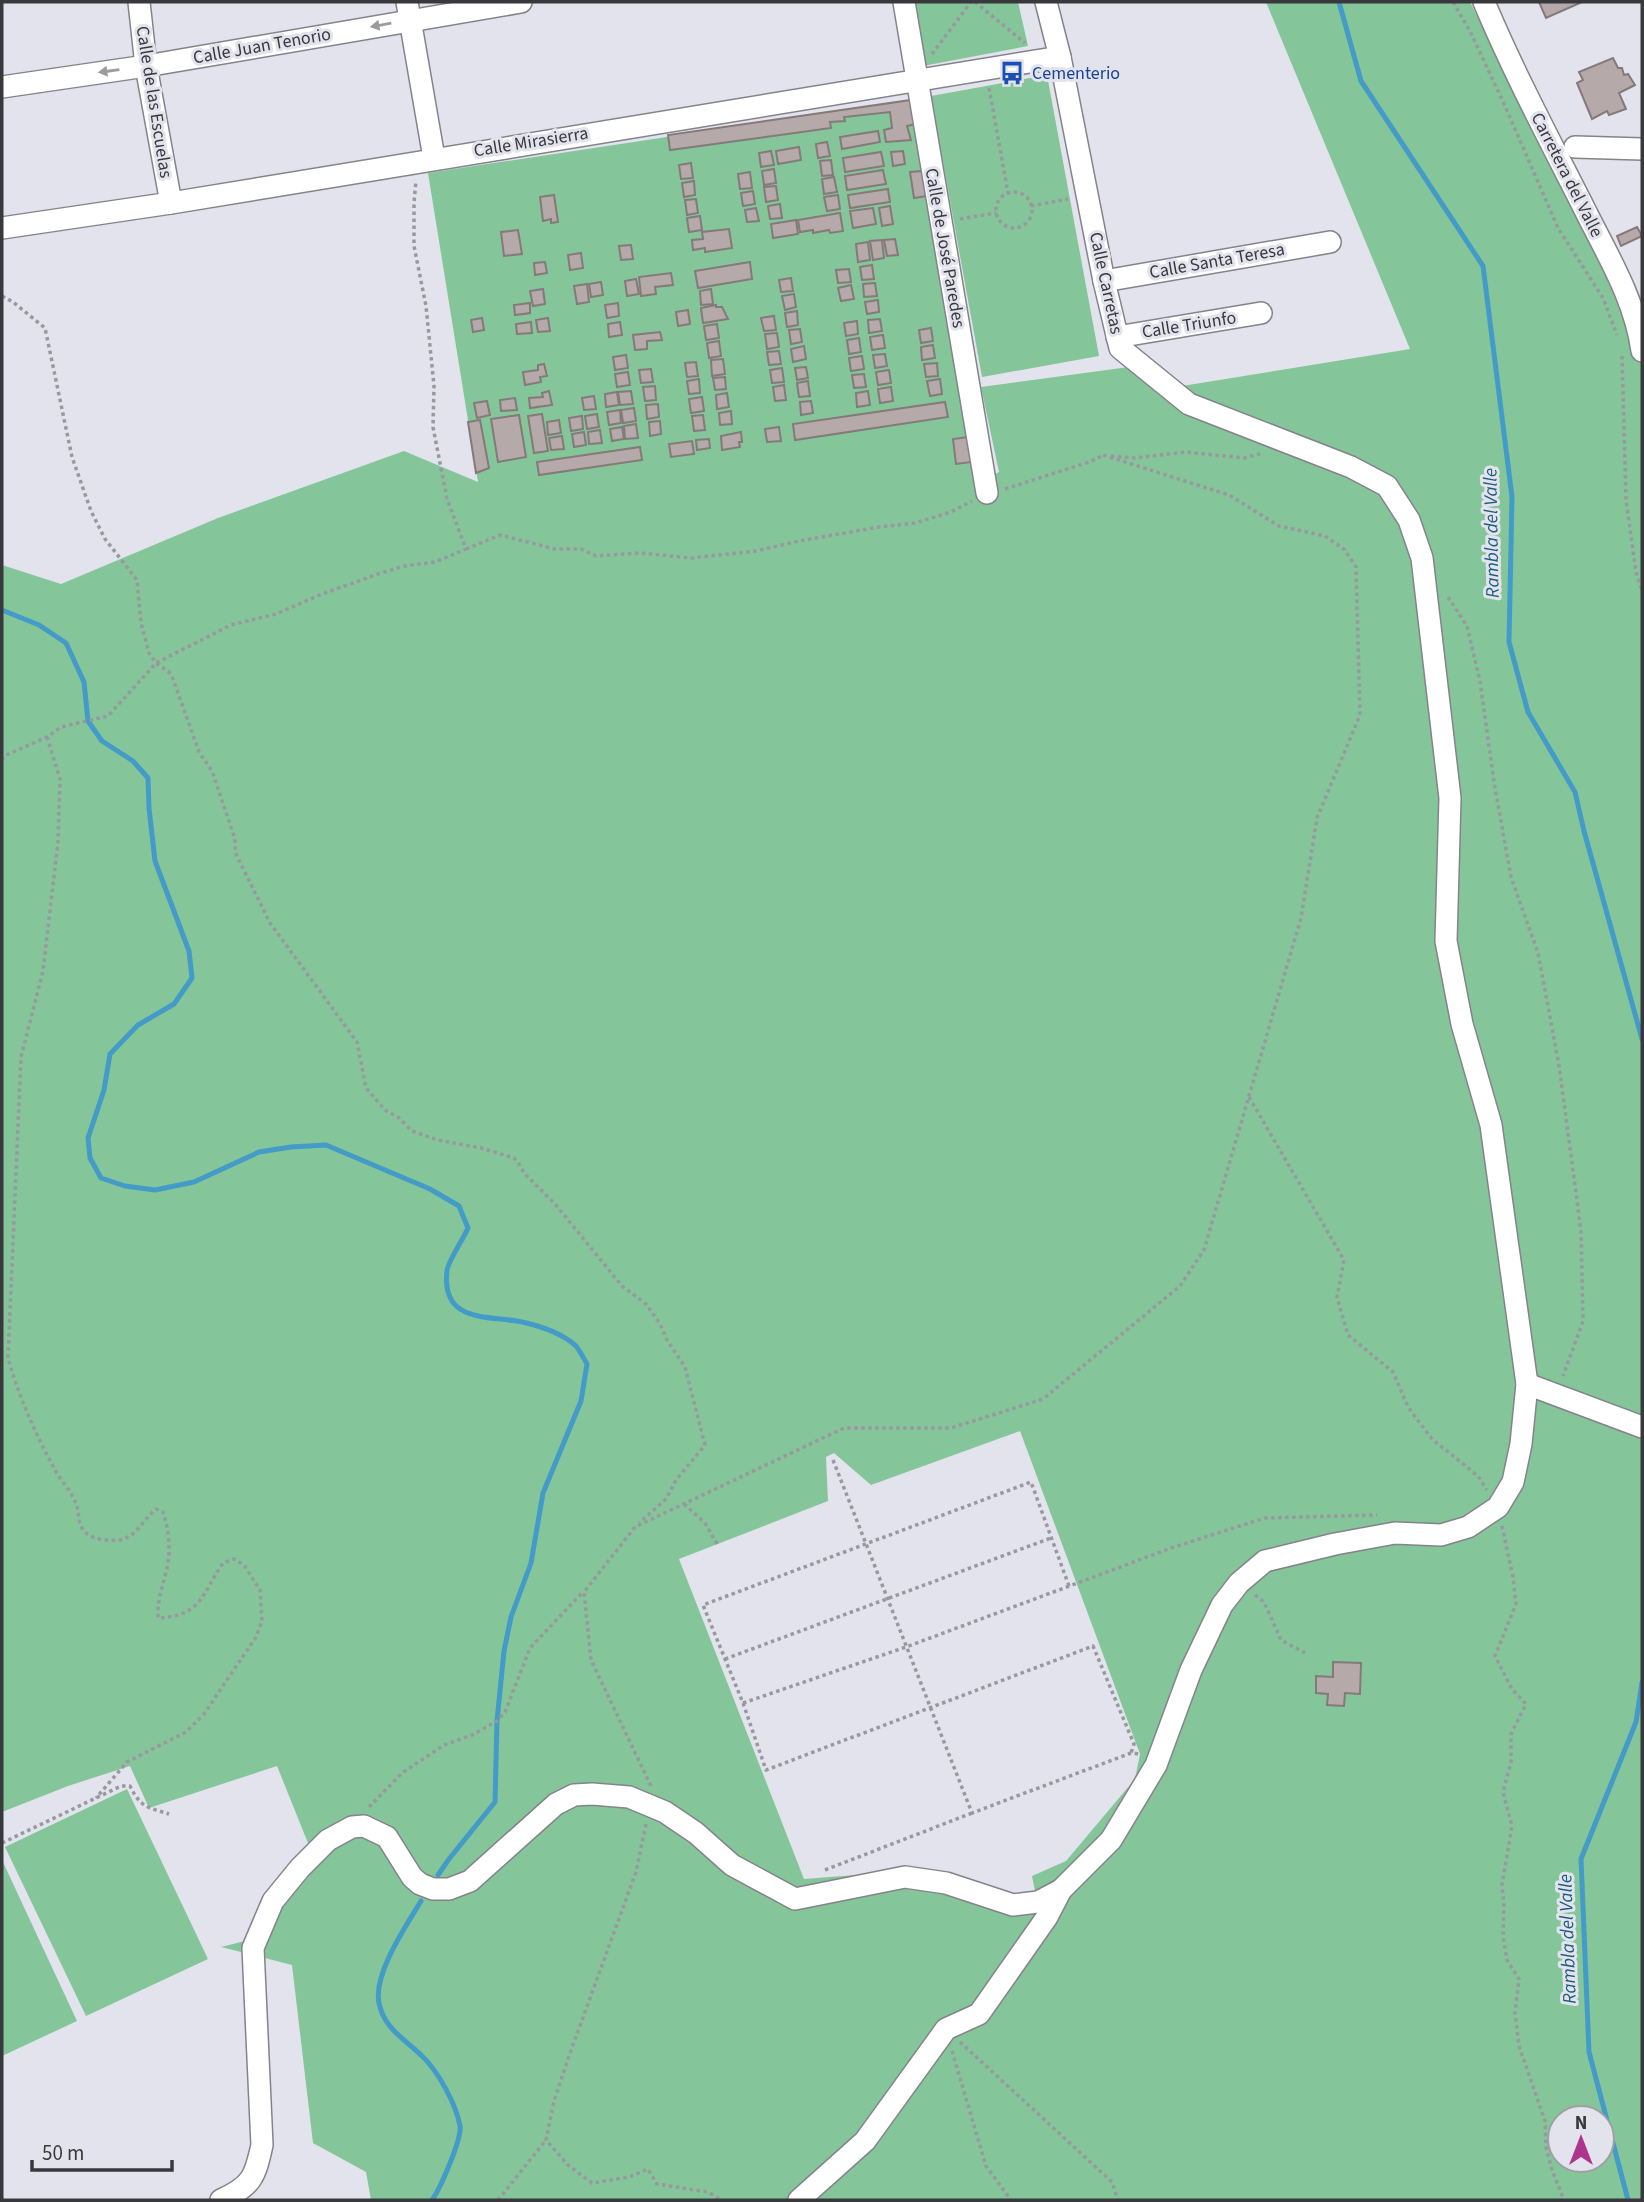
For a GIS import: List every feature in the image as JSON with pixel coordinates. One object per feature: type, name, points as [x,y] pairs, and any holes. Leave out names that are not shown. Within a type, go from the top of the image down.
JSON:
[{"type":"street","name":"Calle de las Escuelas","points":[[139,2],[146,66],[171,203]]},
{"type":"street","name":"Calle Juan Tenorio","points":[[2,87],[146,66],[409,11],[519,2]]},
{"type":"street","name":"Calle de José Paredes","points":[[904,2],[987,493]]},
{"type":"street","name":"Calle Carretas","points":[[1046,2],[1060,57],[1104,281],[1120,348],[1189,404],[1351,467],[1387,486],[1409,520],[1422,558],[1450,798],[1446,942],[1462,1024],[1491,1125],[1527,1384],[1521,1444],[1513,1482],[1498,1507]]},
{"type":"street","name":"Carretera del Valle","points":[[1484,2],[1507,58],[1632,307],[1642,351]]},
{"type":"street","points":[[409,11],[426,160]]},
{"type":"street","name":"Calle Mirasierra","points":[[2,228],[171,203],[1060,57]]},
{"type":"street","points":[[1575,146],[1642,149]]},
{"type":"street","name":"Calle Santa Teresa","points":[[1104,281],[1331,242]]},
{"type":"street","name":"Calle Triunfo","points":[[1117,337],[1261,313]]},
{"type":"street","points":[[1527,1384],[1642,1427]]},
{"type":"street","points":[[220,2200],[242,2190],[256,2172],[262,2145],[253,1948],[273,1901],[328,1840],[352,1827],[364,1826],[387,1837],[412,1877],[420,1884],[433,1889],[449,1889],[470,1881],[556,1804],[574,1795],[629,1797],[657,1809],[696,1833],[732,1865],[794,1899],[905,1877],[946,1883],[1013,1905],[1038,1902],[1061,1890],[1111,1840],[1156,1765],[1144,1754],[1191,1670],[1222,1605],[1240,1583],[1265,1560],[1395,1533],[1441,1535],[1468,1527],[1498,1507]]},
{"type":"street","points":[[799,2200],[865,2141],[946,2029],[979,2014],[1047,1917],[1061,1890]]},
{"type":"path","points":[[917,80],[923,66],[973,2],[1028,46]]},
{"type":"path","points":[[1453,2],[1505,106],[1558,228],[1603,298],[1621,345],[1626,500],[1636,572],[1642,590]]},
{"type":"path","points":[[985,69],[1009,193]]},
{"type":"path","points":[[426,160],[414,203],[414,246],[426,306],[434,386],[433,427],[447,499],[466,549]]},
{"type":"path","points":[[1009,193],[1024,195],[1031,206],[1028,220],[1018,227],[1007,226],[1001,222],[996,212],[999,200],[1009,193]]},
{"type":"path","points":[[1031,206],[1087,196]]},
{"type":"path","points":[[941,222],[996,212]]},
{"type":"path","points":[[2,296],[45,328],[72,457],[92,511],[106,539],[137,580],[141,623],[149,653],[173,679],[200,752],[212,771],[235,839],[235,852],[270,923],[357,1042],[366,1088],[385,1110],[399,1118],[412,1131],[514,1158],[622,1286],[646,1304],[660,1324],[685,1367],[705,1445],[676,1480],[666,1499],[635,1527],[584,1592],[530,1648],[505,1712],[498,1721],[472,1735],[444,1745],[402,1773],[352,1827]]},
{"type":"path","points":[[2,760],[4,756],[47,737],[61,727],[108,716],[156,663],[231,625],[276,614],[378,574],[404,566],[435,562],[500,535],[555,549],[581,549],[596,555],[640,553],[691,558],[756,551],[878,527],[915,523],[951,512],[987,493],[1014,488],[1089,463],[1103,455],[1135,458],[1186,453],[1244,458],[1265,453]]},
{"type":"path","points":[[635,1527],[844,1428],[951,1428],[1043,1399],[1180,1286],[1204,1250],[1301,918],[1317,818],[1360,715],[1356,567],[1344,549],[1325,536],[1279,526],[1229,495],[1103,455]]},
{"type":"path","points":[[1444,592],[1467,626],[1480,681],[1511,877],[1538,953],[1559,1065],[1581,1231],[1583,1321],[1556,1395]]},
{"type":"path","points":[[47,737],[60,779],[58,842],[43,971],[21,1057],[8,1358],[15,1384],[33,1428],[58,1476],[77,1505],[77,1515],[83,1531],[94,1538],[121,1540],[136,1532],[156,1508],[163,1512],[169,1536],[168,1566],[157,1602],[158,1618],[178,1617],[197,1605],[223,1563],[234,1559],[244,1566],[260,1590],[262,1621],[256,1637],[204,1714],[186,1732],[127,1762],[96,1798]]},
{"type":"path","points":[[1249,1096],[1344,1259],[1337,1297],[1348,1335],[1393,1372],[1408,1407],[1432,1439],[1478,1476],[1498,1507],[1516,1604],[1495,1656],[1512,1689],[1526,1704],[1511,1734],[1511,1762],[1503,1792],[1512,1826],[1502,1885],[1503,1936],[1507,1959],[1518,1979],[1515,2013],[1518,2046],[1545,2121],[1546,2147],[1564,2200]]},
{"type":"path","points":[[833,1460],[972,1813]]},
{"type":"path","points":[[825,1870],[972,1813],[1144,1754],[1134,1744],[1093,1646],[766,1770],[743,1703],[703,1605],[1031,1482],[1069,1586]]},
{"type":"path","points":[[684,1504],[705,1522],[717,1544]]},
{"type":"path","points":[[743,1703],[906,1647],[1174,1547],[1265,1518],[1381,1515]]},
{"type":"path","points":[[725,1659],[1052,1538]]},
{"type":"path","points":[[1240,1583],[1264,1602],[1281,1640],[1305,1653]]},
{"type":"path","points":[[498,2200],[546,2140],[554,2101],[566,2065],[657,1809],[591,1660],[584,1592]]},
{"type":"path","points":[[2,1843],[121,1786],[130,1786],[138,1802],[169,1814]]},
{"type":"path","points":[[946,2029],[986,2166],[1011,2200]]},
{"type":"path","points":[[946,2029],[1112,2182],[1118,2200]]},
{"type":"path","points":[[546,2140],[568,2165],[592,2183],[629,2177],[648,2169],[657,2184],[708,2192],[720,2200]]},
{"type":"green space","points":[[912,2],[1018,2],[1028,46],[923,66]]},
{"type":"green space","points":[[1266,2],[1470,2],[1642,342],[1642,2200],[371,2200],[366,2172],[313,2143],[292,1965],[221,1947],[245,1941],[271,1891],[310,1848],[277,1766],[149,1808],[130,1766],[68,1786],[2,1812],[2,565],[61,584],[218,518],[404,451],[478,482],[428,173],[911,100],[976,485],[999,472],[981,387],[1151,364],[1182,386],[1410,349]],"holes":[[[1020,1431],[1140,1754],[1135,1779],[1066,1861],[1032,1876],[1035,1891],[1019,1896],[1003,1895],[894,1872],[804,1879],[679,1559],[828,1501],[826,1457],[834,1453],[871,1485]]]},
{"type":"green space","points":[[1047,75],[1099,356],[982,377],[931,96]]},
{"type":"green space","points":[[127,1789],[208,1959],[86,2016],[5,1847]]},
{"type":"green space","points":[[2,1860],[77,2021],[2,2056]]},
{"type":"building","points":[[1539,2],[1582,2],[1546,18]]},
{"type":"building","points":[[1613,58],[1618,68],[1622,68],[1624,75],[1628,74],[1635,85],[1619,93],[1626,109],[1609,115],[1607,111],[1592,119],[1577,83],[1583,80],[1579,72]]},
{"type":"building","points":[[911,100],[915,124],[907,126],[911,140],[886,142],[884,130],[892,128],[890,112],[844,117],[845,121],[830,122],[831,128],[670,150],[668,135]]},
{"type":"building","points":[[878,131],[880,142],[842,149],[840,137]]},
{"type":"building","points":[[827,142],[830,156],[818,158],[816,144]]},
{"type":"building","points":[[799,147],[801,160],[778,164],[776,151]]},
{"type":"building","points":[[771,151],[774,165],[761,167],[759,153]]},
{"type":"building","points":[[903,151],[905,164],[893,166],[891,152]]},
{"type":"building","points":[[881,152],[884,166],[845,172],[843,158]]},
{"type":"building","points":[[831,160],[833,175],[822,176],[820,161]]},
{"type":"building","points":[[691,163],[693,178],[681,179],[679,165]]},
{"type":"building","points":[[774,169],[776,183],[764,185],[762,171]]},
{"type":"building","points":[[883,170],[886,184],[847,190],[845,176]]},
{"type":"building","points":[[922,171],[927,196],[914,198],[910,172]]},
{"type":"building","points":[[750,172],[752,188],[740,189],[738,174]]},
{"type":"building","points":[[834,177],[837,192],[824,194],[822,179]]},
{"type":"building","points":[[694,181],[695,195],[684,197],[682,183]]},
{"type":"building","points":[[776,186],[778,200],[766,202],[764,187]]},
{"type":"building","points":[[888,189],[890,202],[850,208],[848,195]]},
{"type":"building","points":[[753,191],[755,204],[743,206],[741,193]]},
{"type":"building","points":[[554,195],[558,222],[551,223],[551,219],[543,221],[540,197]]},
{"type":"building","points":[[838,195],[840,209],[827,211],[824,197]]},
{"type":"building","points":[[696,199],[698,213],[687,215],[685,200]]},
{"type":"building","points":[[780,204],[782,218],[770,219],[768,206]]},
{"type":"building","points":[[890,206],[893,224],[882,226],[879,208]]},
{"type":"building","points":[[756,208],[759,221],[747,222],[745,210]]},
{"type":"building","points":[[873,208],[876,224],[853,228],[850,211]]},
{"type":"building","points":[[840,213],[843,231],[800,232],[798,220]]},
{"type":"building","points":[[700,216],[702,230],[689,232],[687,218]]},
{"type":"building","points":[[796,220],[798,234],[773,238],[771,224]]},
{"type":"building","points":[[1637,227],[1642,236],[1621,246],[1617,236]]},
{"type":"building","points":[[729,229],[732,248],[705,252],[705,248],[693,250],[692,240],[703,239],[702,232]]},
{"type":"building","points":[[518,230],[522,254],[504,256],[501,232]]},
{"type":"building","points":[[895,239],[898,255],[887,256],[884,240]]},
{"type":"building","points":[[882,240],[884,258],[873,260],[870,241]]},
{"type":"building","points":[[868,242],[870,260],[858,262],[856,244]]},
{"type":"building","points":[[631,245],[633,259],[621,260],[619,246]]},
{"type":"building","points":[[581,253],[583,268],[570,270],[568,255]]},
{"type":"building","points":[[545,262],[547,273],[535,275],[534,263]]},
{"type":"building","points":[[750,262],[752,279],[698,288],[695,271]]},
{"type":"building","points":[[872,265],[874,279],[862,280],[860,267]]},
{"type":"building","points":[[849,269],[851,282],[838,283],[836,270]]},
{"type":"building","points":[[671,273],[673,285],[655,287],[656,294],[641,296],[639,277]]},
{"type":"building","points":[[791,278],[793,291],[781,292],[779,280]]},
{"type":"building","points":[[636,279],[639,294],[627,296],[625,281]]},
{"type":"building","points":[[601,282],[603,295],[591,297],[589,284]]},
{"type":"building","points":[[875,283],[877,296],[864,297],[863,284]]},
{"type":"building","points":[[587,284],[589,302],[577,304],[574,286]]},
{"type":"building","points":[[851,285],[854,299],[841,301],[838,288]]},
{"type":"building","points":[[543,289],[545,304],[533,306],[530,291]]},
{"type":"building","points":[[711,289],[713,304],[701,305],[700,291]]},
{"type":"building","points":[[794,294],[796,307],[785,310],[782,296]]},
{"type":"building","points":[[878,300],[879,312],[867,314],[865,302]]},
{"type":"building","points":[[530,303],[530,313],[515,315],[514,305]]},
{"type":"building","points":[[618,303],[619,316],[607,318],[605,305]]},
{"type":"building","points":[[716,305],[722,307],[728,319],[703,323],[701,308]]},
{"type":"building","points":[[688,310],[690,324],[678,326],[676,312]]},
{"type":"building","points":[[797,311],[798,325],[787,327],[785,313]]},
{"type":"building","points":[[774,316],[776,330],[764,331],[761,318]]},
{"type":"building","points":[[482,318],[484,330],[473,332],[471,320]]},
{"type":"building","points":[[548,318],[550,331],[538,332],[536,320]]},
{"type":"building","points":[[880,319],[882,331],[869,333],[868,320]]},
{"type":"building","points":[[857,321],[858,334],[846,336],[844,323]]},
{"type":"building","points":[[531,322],[532,333],[517,334],[516,324]]},
{"type":"building","points":[[620,322],[622,335],[609,337],[608,324]]},
{"type":"building","points":[[717,324],[719,338],[706,340],[704,326]]},
{"type":"building","points":[[931,328],[933,341],[921,343],[919,330]]},
{"type":"building","points":[[800,329],[802,342],[791,344],[789,330]]},
{"type":"building","points":[[660,332],[662,340],[647,341],[647,349],[635,350],[633,335]]},
{"type":"building","points":[[777,333],[779,347],[767,349],[765,334]]},
{"type":"building","points":[[883,335],[885,348],[872,350],[870,337]]},
{"type":"building","points":[[859,338],[861,352],[849,354],[847,340]]},
{"type":"building","points":[[719,341],[721,356],[709,358],[707,343]]},
{"type":"building","points":[[933,345],[935,358],[922,360],[921,347]]},
{"type":"building","points":[[804,346],[806,359],[793,362],[791,349]]},
{"type":"building","points":[[779,351],[781,364],[769,365],[767,352]]},
{"type":"building","points":[[885,354],[887,366],[875,368],[873,355]]},
{"type":"building","points":[[626,355],[628,368],[615,370],[613,357]]},
{"type":"building","points":[[862,356],[864,369],[851,371],[849,358]]},
{"type":"building","points":[[723,359],[725,374],[712,376],[711,360]]},
{"type":"building","points":[[696,362],[698,376],[687,377],[685,363]]},
{"type":"building","points":[[937,363],[938,376],[926,377],[924,364]]},
{"type":"building","points":[[544,364],[547,376],[540,377],[541,382],[525,385],[523,372],[538,370],[538,365]]},
{"type":"building","points":[[806,367],[808,378],[797,380],[795,368]]},
{"type":"building","points":[[782,368],[784,382],[772,383],[770,370]]},
{"type":"building","points":[[651,369],[653,382],[641,383],[639,370]]},
{"type":"building","points":[[889,370],[891,383],[878,385],[876,372]]},
{"type":"building","points":[[628,372],[630,385],[617,387],[615,374]]},
{"type":"building","points":[[864,374],[866,387],[854,388],[852,375]]},
{"type":"building","points":[[725,377],[726,389],[715,390],[713,378]]},
{"type":"building","points":[[699,379],[700,393],[689,394],[687,381]]},
{"type":"building","points":[[940,379],[942,394],[930,396],[927,381]]},
{"type":"building","points":[[808,381],[810,396],[799,397],[797,383]]},
{"type":"building","points":[[784,385],[786,400],[775,401],[773,387]]},
{"type":"building","points":[[655,386],[656,400],[645,401],[643,387]]},
{"type":"building","points":[[891,387],[893,401],[880,403],[878,389]]},
{"type":"building","points":[[549,391],[552,405],[530,408],[529,398],[543,397],[542,393]]},
{"type":"building","points":[[631,391],[633,404],[620,405],[618,392]]},
{"type":"building","points":[[868,391],[870,405],[857,407],[856,393]]},
{"type":"building","points":[[617,392],[619,405],[606,407],[605,394]]},
{"type":"building","points":[[727,393],[729,407],[717,409],[716,395]]},
{"type":"building","points":[[594,396],[596,409],[584,410],[582,398]]},
{"type":"building","points":[[702,397],[704,411],[691,413],[689,399]]},
{"type":"building","points":[[515,398],[517,410],[501,411],[500,400]]},
{"type":"building","points":[[487,401],[490,415],[477,418],[474,403]]},
{"type":"building","points":[[811,401],[813,413],[801,415],[800,402]]},
{"type":"building","points":[[945,402],[948,417],[795,440],[793,424]]},
{"type":"building","points":[[658,404],[659,417],[647,419],[646,405]]},
{"type":"building","points":[[634,408],[636,421],[623,423],[621,410]]},
{"type":"building","points":[[620,410],[621,423],[609,425],[607,412]]},
{"type":"building","points":[[731,411],[732,424],[720,425],[719,413]]},
{"type":"building","points":[[542,414],[548,451],[534,453],[528,416]]},
{"type":"building","points":[[597,414],[599,427],[587,429],[585,416]]},
{"type":"building","points":[[519,415],[526,457],[498,462],[491,419]]},
{"type":"building","points":[[703,415],[705,430],[694,431],[692,416]]},
{"type":"building","points":[[582,416],[583,429],[571,431],[569,418]]},
{"type":"building","points":[[480,420],[489,468],[476,473],[468,422]]},
{"type":"building","points":[[559,420],[561,433],[548,435],[547,422]]},
{"type":"building","points":[[660,421],[661,434],[650,436],[649,422]]},
{"type":"building","points":[[636,424],[638,438],[625,439],[624,426]]},
{"type":"building","points":[[622,427],[624,439],[612,441],[610,429]]},
{"type":"building","points":[[779,427],[781,441],[767,442],[765,429]]},
{"type":"building","points":[[600,430],[602,443],[589,444],[588,432]]},
{"type":"building","points":[[584,432],[586,445],[574,447],[572,434]]},
{"type":"building","points":[[741,432],[740,447],[722,450],[721,436]]},
{"type":"building","points":[[562,436],[564,449],[551,450],[549,438]]},
{"type":"building","points":[[968,437],[972,462],[956,464],[953,439]]},
{"type":"building","points":[[709,439],[710,448],[697,450],[696,440]]},
{"type":"building","points":[[692,441],[694,454],[671,457],[669,444]]},
{"type":"building","points":[[640,447],[642,460],[539,475],[537,462]]},
{"type":"building","points":[[1333,1662],[1361,1663],[1360,1694],[1345,1693],[1344,1706],[1327,1705],[1328,1694],[1316,1693],[1316,1676],[1333,1677]]},
{"type":"waterway","name":"Rambla del Valle","points":[[1339,2],[1361,81],[1483,266],[1512,497],[1509,642],[1528,712],[1575,792],[1642,1039]]},
{"type":"waterway","points":[[2,610],[39,625],[66,643],[84,682],[88,721],[102,741],[133,761],[148,778],[155,861],[189,951],[192,978],[174,1004],[138,1025],[110,1054],[104,1090],[88,1138],[90,1158],[101,1178],[125,1186],[155,1190],[194,1182],[259,1152],[326,1145],[430,1189],[459,1206],[468,1228],[447,1271],[447,1288],[459,1309],[482,1317],[522,1322],[551,1331],[576,1346],[587,1364],[581,1401],[543,1493],[531,1563],[511,1617],[504,1651],[497,1721],[495,1802],[438,1875]]},
{"type":"waterway","name":"Rambla del Valle","points":[[1628,2200],[1589,2052],[1581,1859],[1636,1722],[1642,1682]]},
{"type":"waterway","points":[[421,1901],[392,1951],[378,1991],[385,2020],[434,2070],[458,2117],[458,2141],[432,2200]]},
{"type":"place","name":"Cementerio","points":[[1012,73]]}]
